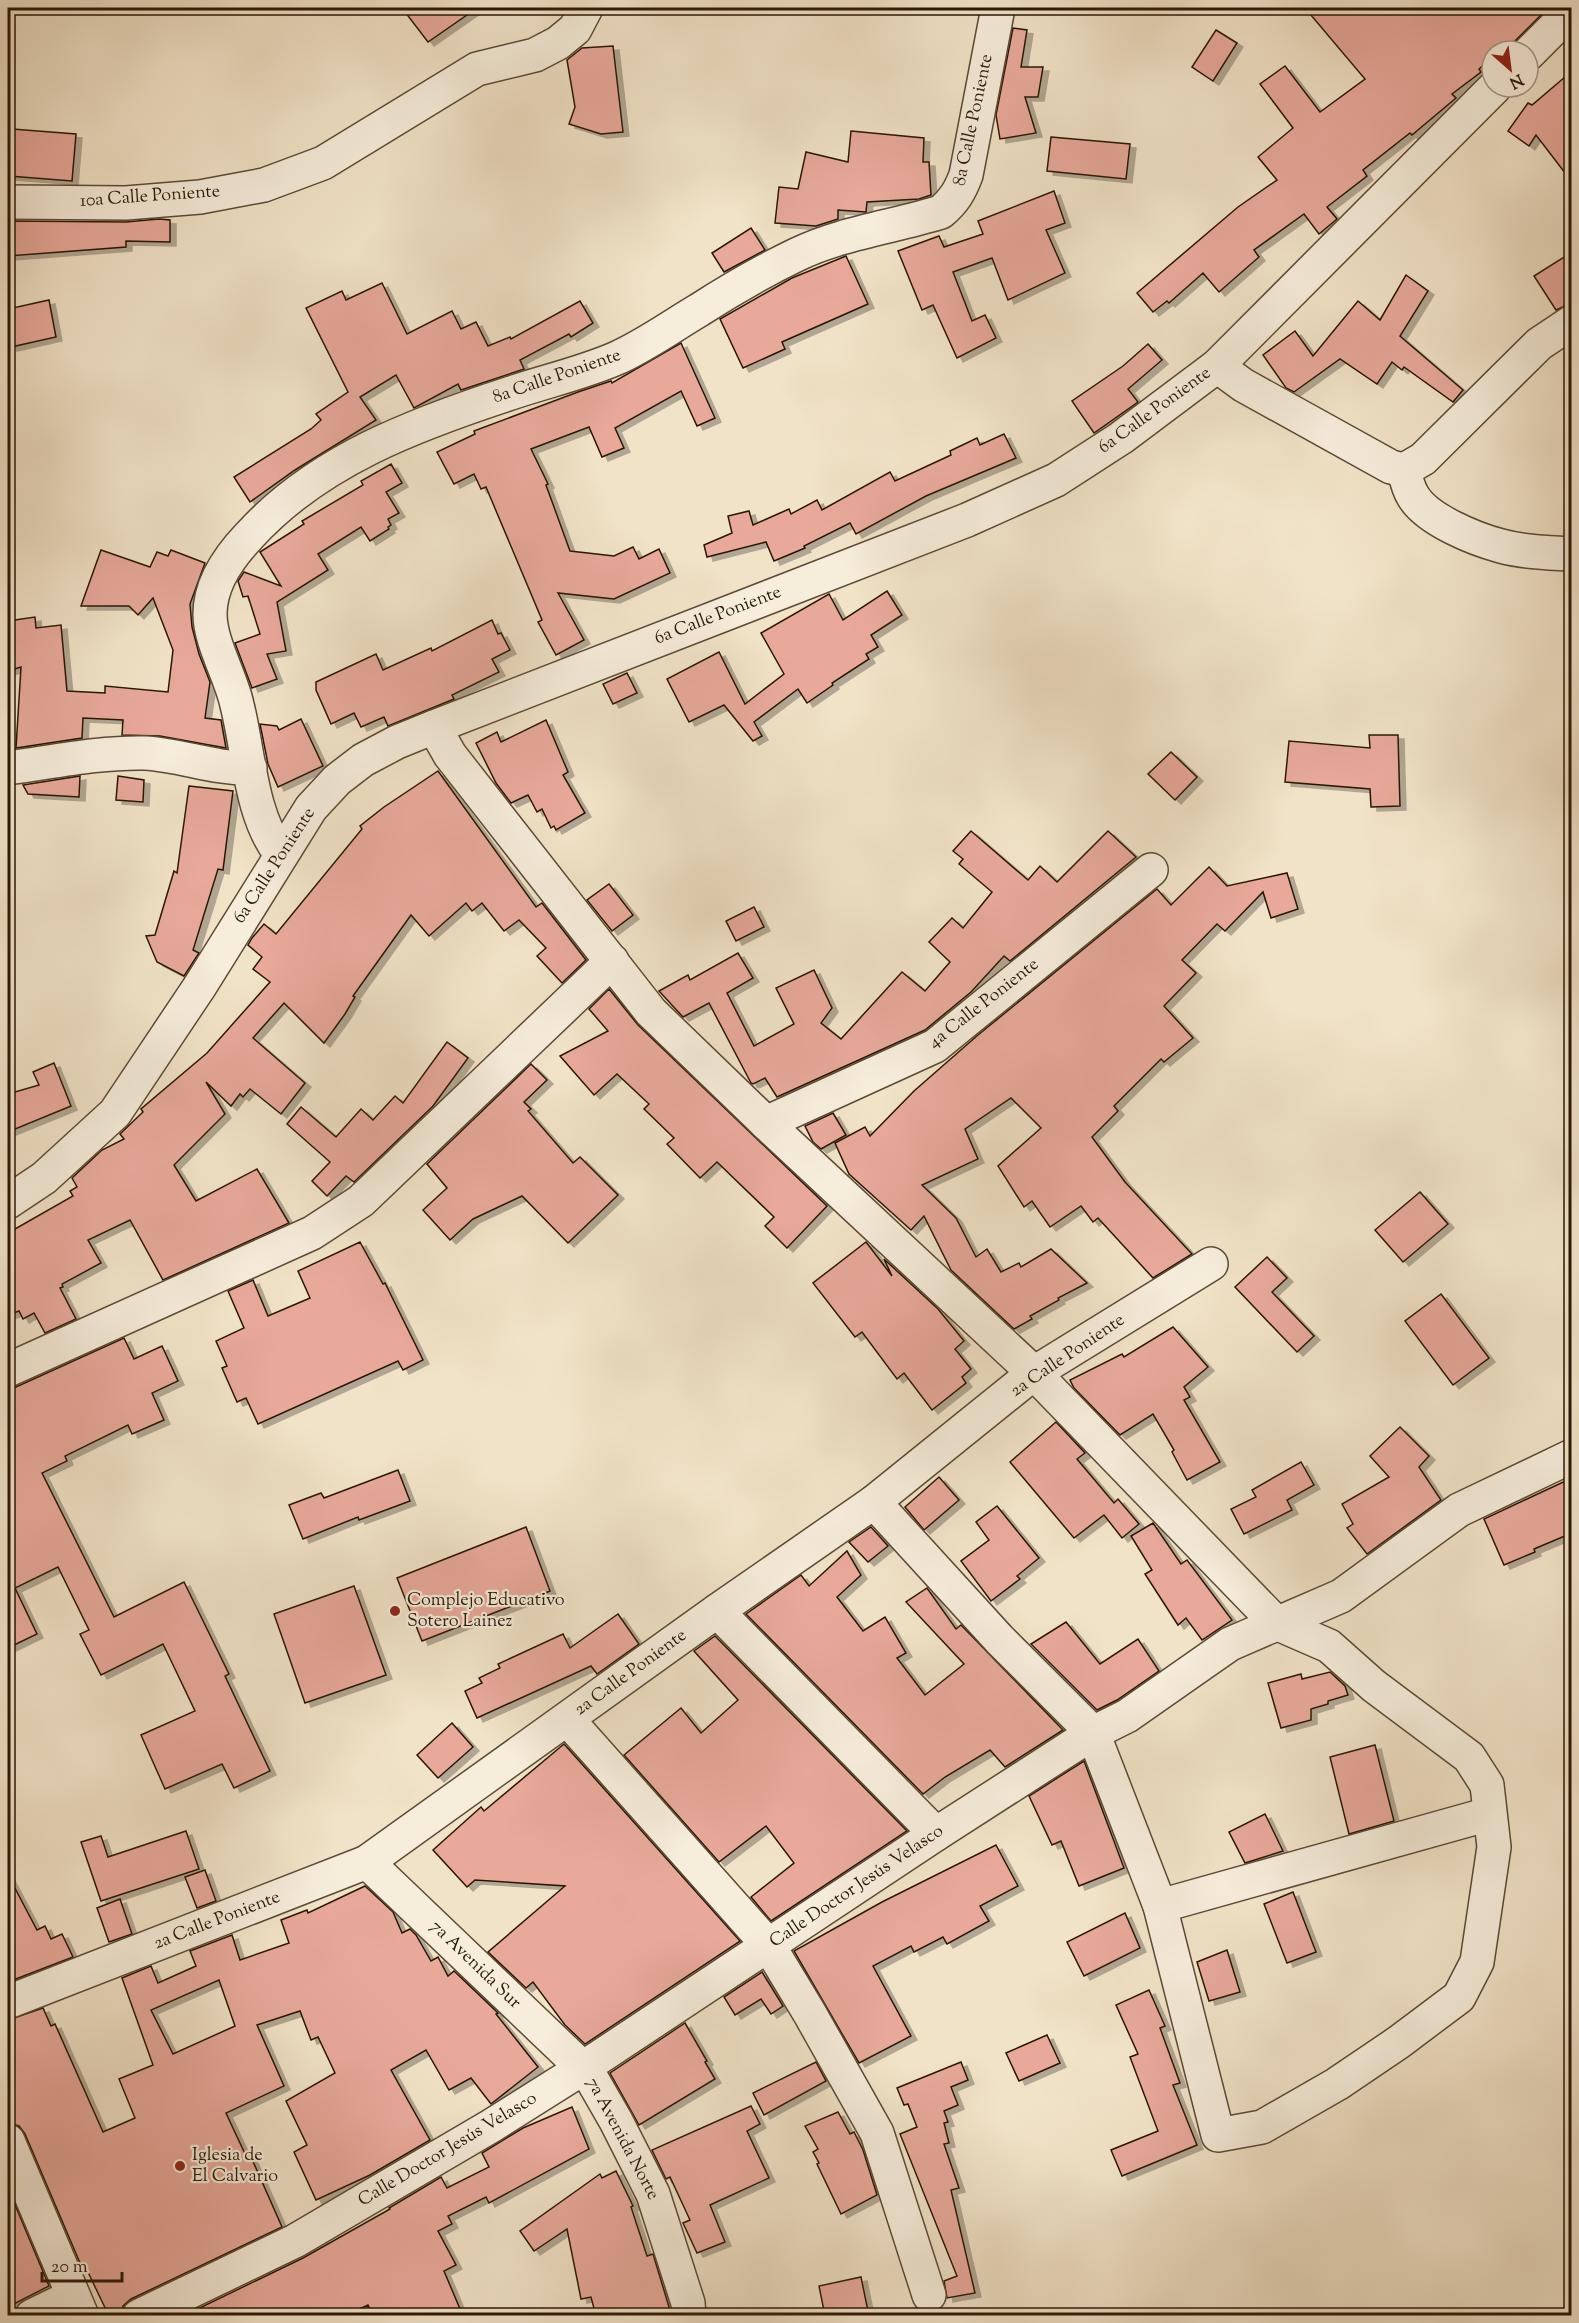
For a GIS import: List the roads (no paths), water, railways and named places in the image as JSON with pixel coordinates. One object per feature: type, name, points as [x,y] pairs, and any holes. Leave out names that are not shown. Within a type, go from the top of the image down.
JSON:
[{"type":"street","name":"10a Calle Poniente","points":[[8,202],[126,203],[200,197],[264,185],[323,163],[477,69],[535,55],[558,43],[575,29],[586,8]]},
{"type":"street","name":"8a Calle Poniente","points":[[280,853],[270,840],[258,809],[237,702],[213,634],[210,616],[212,595],[221,572],[241,544],[263,520],[307,485],[357,453],[452,413],[617,357],[645,343],[768,270],[821,244],[941,212],[960,192],[966,175],[998,8]]},
{"type":"street","points":[[1540,42],[1572,10]]},
{"type":"street","name":"6a Calle Poniente","points":[[8,1202],[44,1178],[115,1113],[200,986],[280,853],[310,808],[337,780],[372,755],[397,742],[967,520],[1056,480],[1121,438],[1216,366],[1483,99]]},
{"type":"street","points":[[1216,366],[1243,385],[1391,467],[1404,470],[1423,459],[1539,344],[1572,322]]},
{"type":"street","points":[[1404,470],[1414,498],[1427,512],[1462,532],[1502,546],[1572,554]]},
{"type":"street","points":[[434,727],[450,755],[651,1012],[766,1123],[1034,1373],[1276,1623],[1329,1646],[1374,1686],[1469,1757],[1486,1785],[1494,1847],[1477,1962],[1458,1996],[1399,2042],[1337,2084],[1262,2127],[1218,2135],[1160,1906],[1093,1734],[999,1639],[874,1502]]},
{"type":"street","points":[[8,768],[105,754],[147,753],[232,769],[250,768]]},
{"type":"street","name":"4a Calle Poniente","points":[[766,1123],[935,1046],[1151,870]]},
{"type":"street","points":[[8,1370],[312,1233],[361,1200],[612,961]]},
{"type":"street","name":"2a Calle Poniente","points":[[8,2002],[367,1862],[717,1611],[874,1502],[1034,1373],[1212,1264]]},
{"type":"street","name":"Calle Doctor Jesús Velasco","points":[[139,2316],[295,2241],[491,2126],[769,1946],[936,1834],[1093,1734],[1127,1716],[1230,1644],[1341,1596],[1459,1509],[1572,1456]]},
{"type":"street","points":[[717,1611],[936,1834]]},
{"type":"street","points":[[568,1720],[769,1946],[877,2133],[929,2295]]},
{"type":"street","points":[[1160,1906],[1489,1814]]},
{"type":"street","name":"7a Avenida Sur","points":[[367,1862],[583,2068]]},
{"type":"street","name":"7a Avenida Norte","points":[[583,2068],[616,2121],[653,2194],[688,2303],[689,2316]]},
{"type":"street","points":[[8,2141],[78,2306],[32,2316]]},
{"type":"place","name":"Complejo Educativo Sotero Lainez","points":[[395,1611]]},
{"type":"place","name":"Iglesia de El Calvario","points":[[180,2166]]}]
